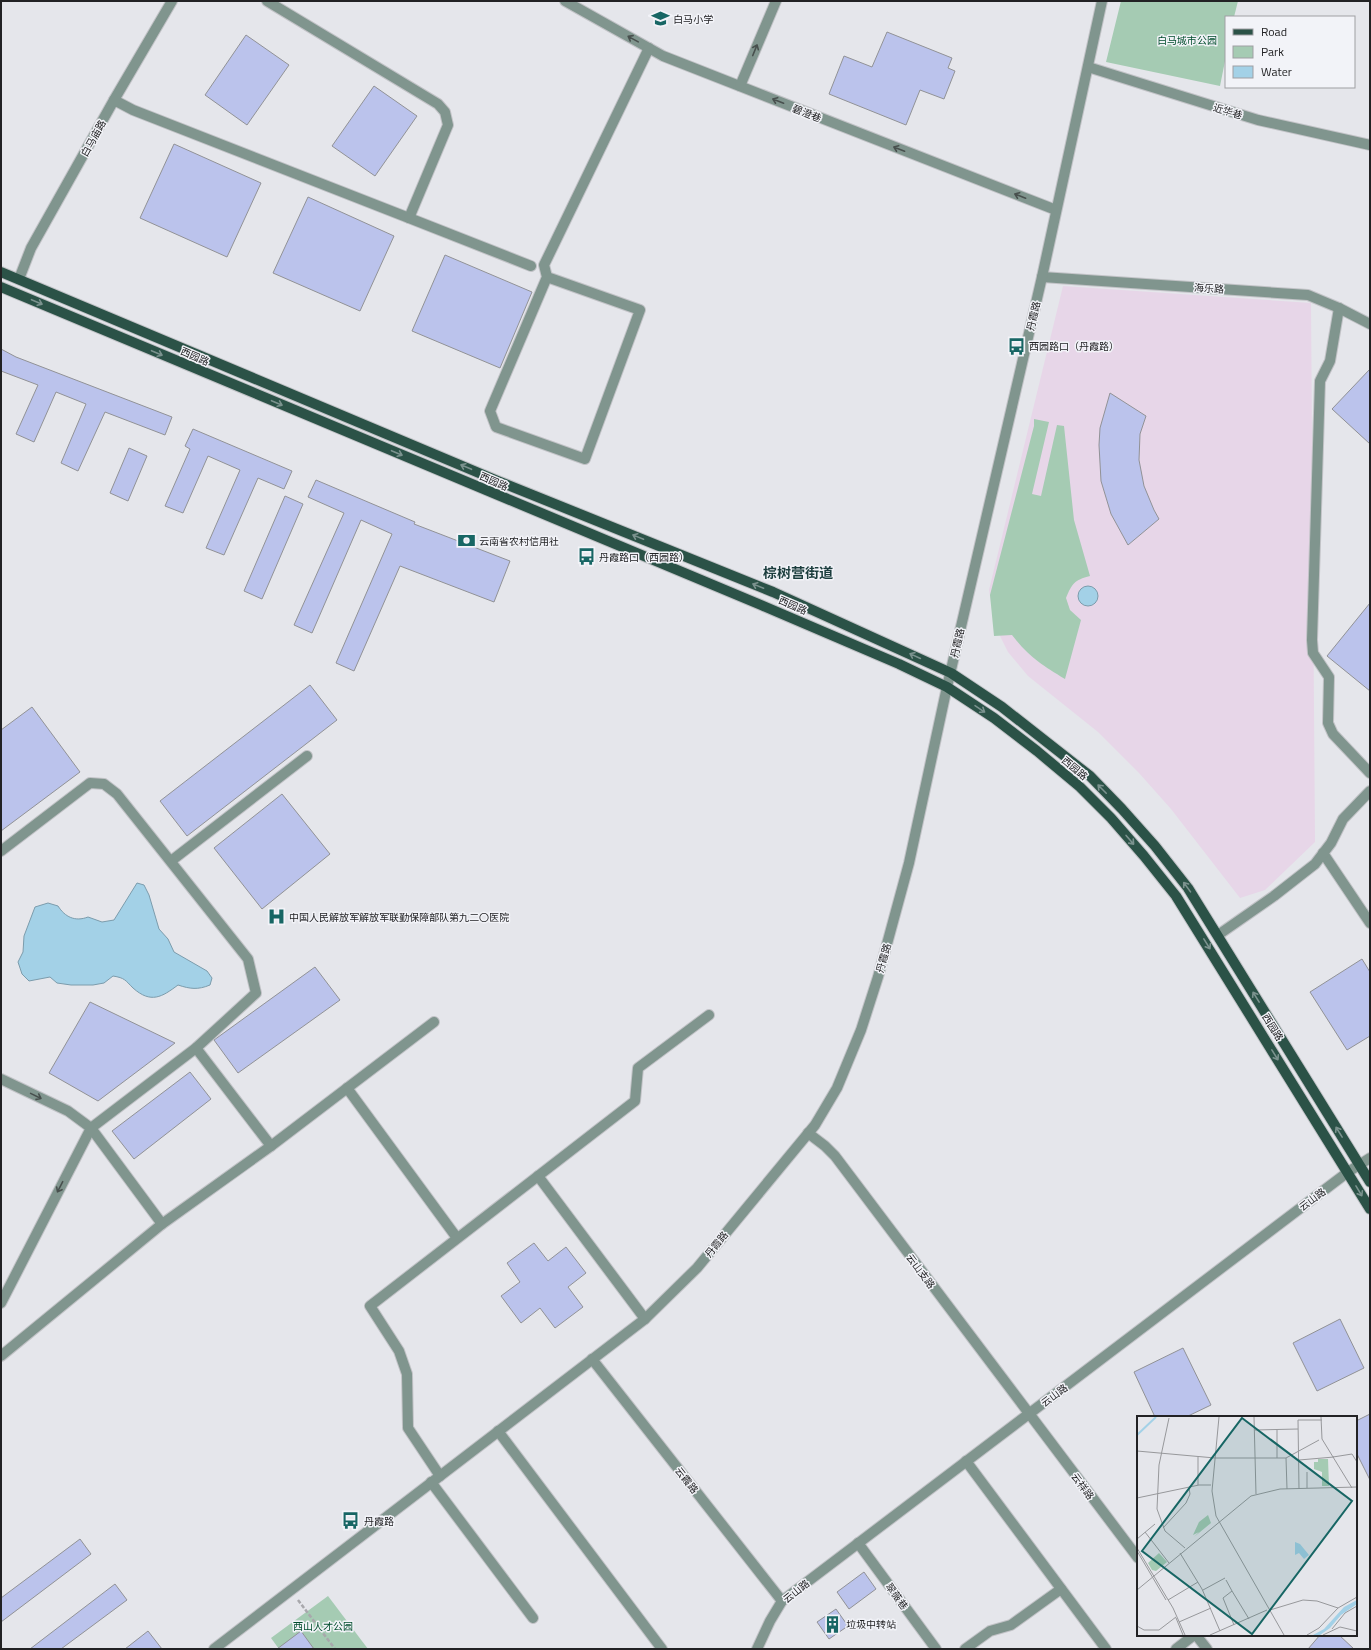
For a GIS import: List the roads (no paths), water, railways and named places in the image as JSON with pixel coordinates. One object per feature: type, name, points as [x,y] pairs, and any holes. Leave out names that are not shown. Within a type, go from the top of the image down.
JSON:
[{"type":"main road","name":"西园路","points":[[1,272],[498,480],[773,592],[951,673],[1002,707],[1090,776],[1155,846],[1188,888],[1370,1182]]},
{"type":"main road","name":"西园路","points":[[1,288],[899,664],[947,687],[994,718],[1080,787],[1111,818],[1176,896],[1370,1209]]},
{"type":"street","name":"白马庙路","points":[[19,279],[31,248],[114,100],[172,1]]},
{"type":"street","points":[[267,1],[438,104],[445,112],[448,125],[409,218]]},
{"type":"street","name":"碧澄巷","points":[[565,1],[663,56],[1056,210]]},
{"type":"street","points":[[740,86],[776,1]]},
{"type":"street","name":"丹霞路","points":[[214,1649],[645,1319],[697,1268],[815,1124],[837,1088],[865,1017],[909,863],[947,687],[1042,277],[1102,1]]},
{"type":"street","points":[[547,277],[640,310],[585,459],[496,427],[490,411],[547,277],[544,265],[649,48]]},
{"type":"street","name":"近华巷","points":[[1088,67],[1258,120],[1370,145]]},
{"type":"street","points":[[114,100],[133,110],[531,266]]},
{"type":"street","name":"海乐路","points":[[1042,277],[1308,295],[1339,308],[1370,324]]},
{"type":"street","points":[[1339,308],[1330,362],[1320,381],[1312,640],[1313,653],[1329,677],[1328,723],[1333,734],[1370,773]]},
{"type":"street","points":[[171,861],[307,756]]},
{"type":"street","points":[[1,851],[90,783],[104,784],[117,794],[248,958],[256,993],[196,1048],[91,1128],[1,1303]]},
{"type":"street","points":[[1218,935],[1274,896],[1315,864],[1331,843],[1343,819],[1370,791]]},
{"type":"street","points":[[1323,853],[1370,923]]},
{"type":"street","points":[[440,1476],[408,1428],[407,1374],[399,1352],[370,1306],[635,1101],[638,1068],[708,1015]]},
{"type":"street","points":[[1,1356],[162,1224],[271,1146],[434,1022]]},
{"type":"street","points":[[196,1048],[271,1146]]},
{"type":"street","points":[[1,1078],[68,1111],[91,1128],[162,1224]]},
{"type":"street","points":[[347,1088],[457,1238]]},
{"type":"street","name":"云山支路","points":[[808,1133],[835,1156],[1029,1414]]},
{"type":"street","name":"云山路","points":[[756,1649],[782,1601],[1348,1172],[1370,1158]]},
{"type":"street","points":[[538,1176],[645,1319]]},
{"type":"street","name":"云霞路","points":[[592,1359],[782,1601]]},
{"type":"street","name":"云祥路","points":[[1029,1414],[1137,1557]]},
{"type":"street","points":[[498,1431],[662,1649]]},
{"type":"street","points":[[966,1462],[1106,1649]]},
{"type":"street","points":[[431,1482],[533,1618]]},
{"type":"street","name":"翠薇巷","points":[[858,1542],[936,1649]]},
{"type":"street","points":[[965,1649],[990,1631],[1011,1625],[1061,1589]]},
{"type":"street","points":[[1176,1649],[1194,1636]]},
{"type":"street","points":[[1196,1636],[1207,1649]]},
{"type":"water","points":[[1084,586],[1092,586],[1098,592],[1098,600],[1092,606],[1084,606],[1078,600],[1078,592]]},
{"type":"water","points":[[137,883],[144,885],[149,895],[159,929],[168,939],[174,952],[207,971],[212,978],[210,985],[202,988],[194,988],[178,985],[167,993],[156,997],[151,997],[139,993],[126,981],[113,976],[104,983],[93,985],[71,985],[57,983],[50,977],[29,981],[22,974],[18,962],[23,952],[24,936],[35,907],[48,903],[58,906],[67,916],[71,918],[79,919],[88,917],[102,922],[114,920]]},
{"type":"place","name":"白马小学","points":[[660,19]]},
{"type":"place","name":"西园路口（丹霞路）","points":[[1016,346]]},
{"type":"place","name":"云南省农村信用社","points":[[466,541]]},
{"type":"place","name":"丹霞路口（西园路）","points":[[586,557]]},
{"type":"place","name":"中国人民解放军解放军联勤保障部队第九二〇医院","points":[[276,917]]},
{"type":"place","name":"丹霞路","points":[[351,1521]]},
{"type":"place","name":"垃圾中转站","points":[[833,1624]]},
{"type":"district","name":"棕树营街道","points":[[798,573]]},
{"type":"park label","name":"白马城市公园","points":[[1187,40]]},
{"type":"park label","name":"西山人才公园","points":[[323,1626]]}]
